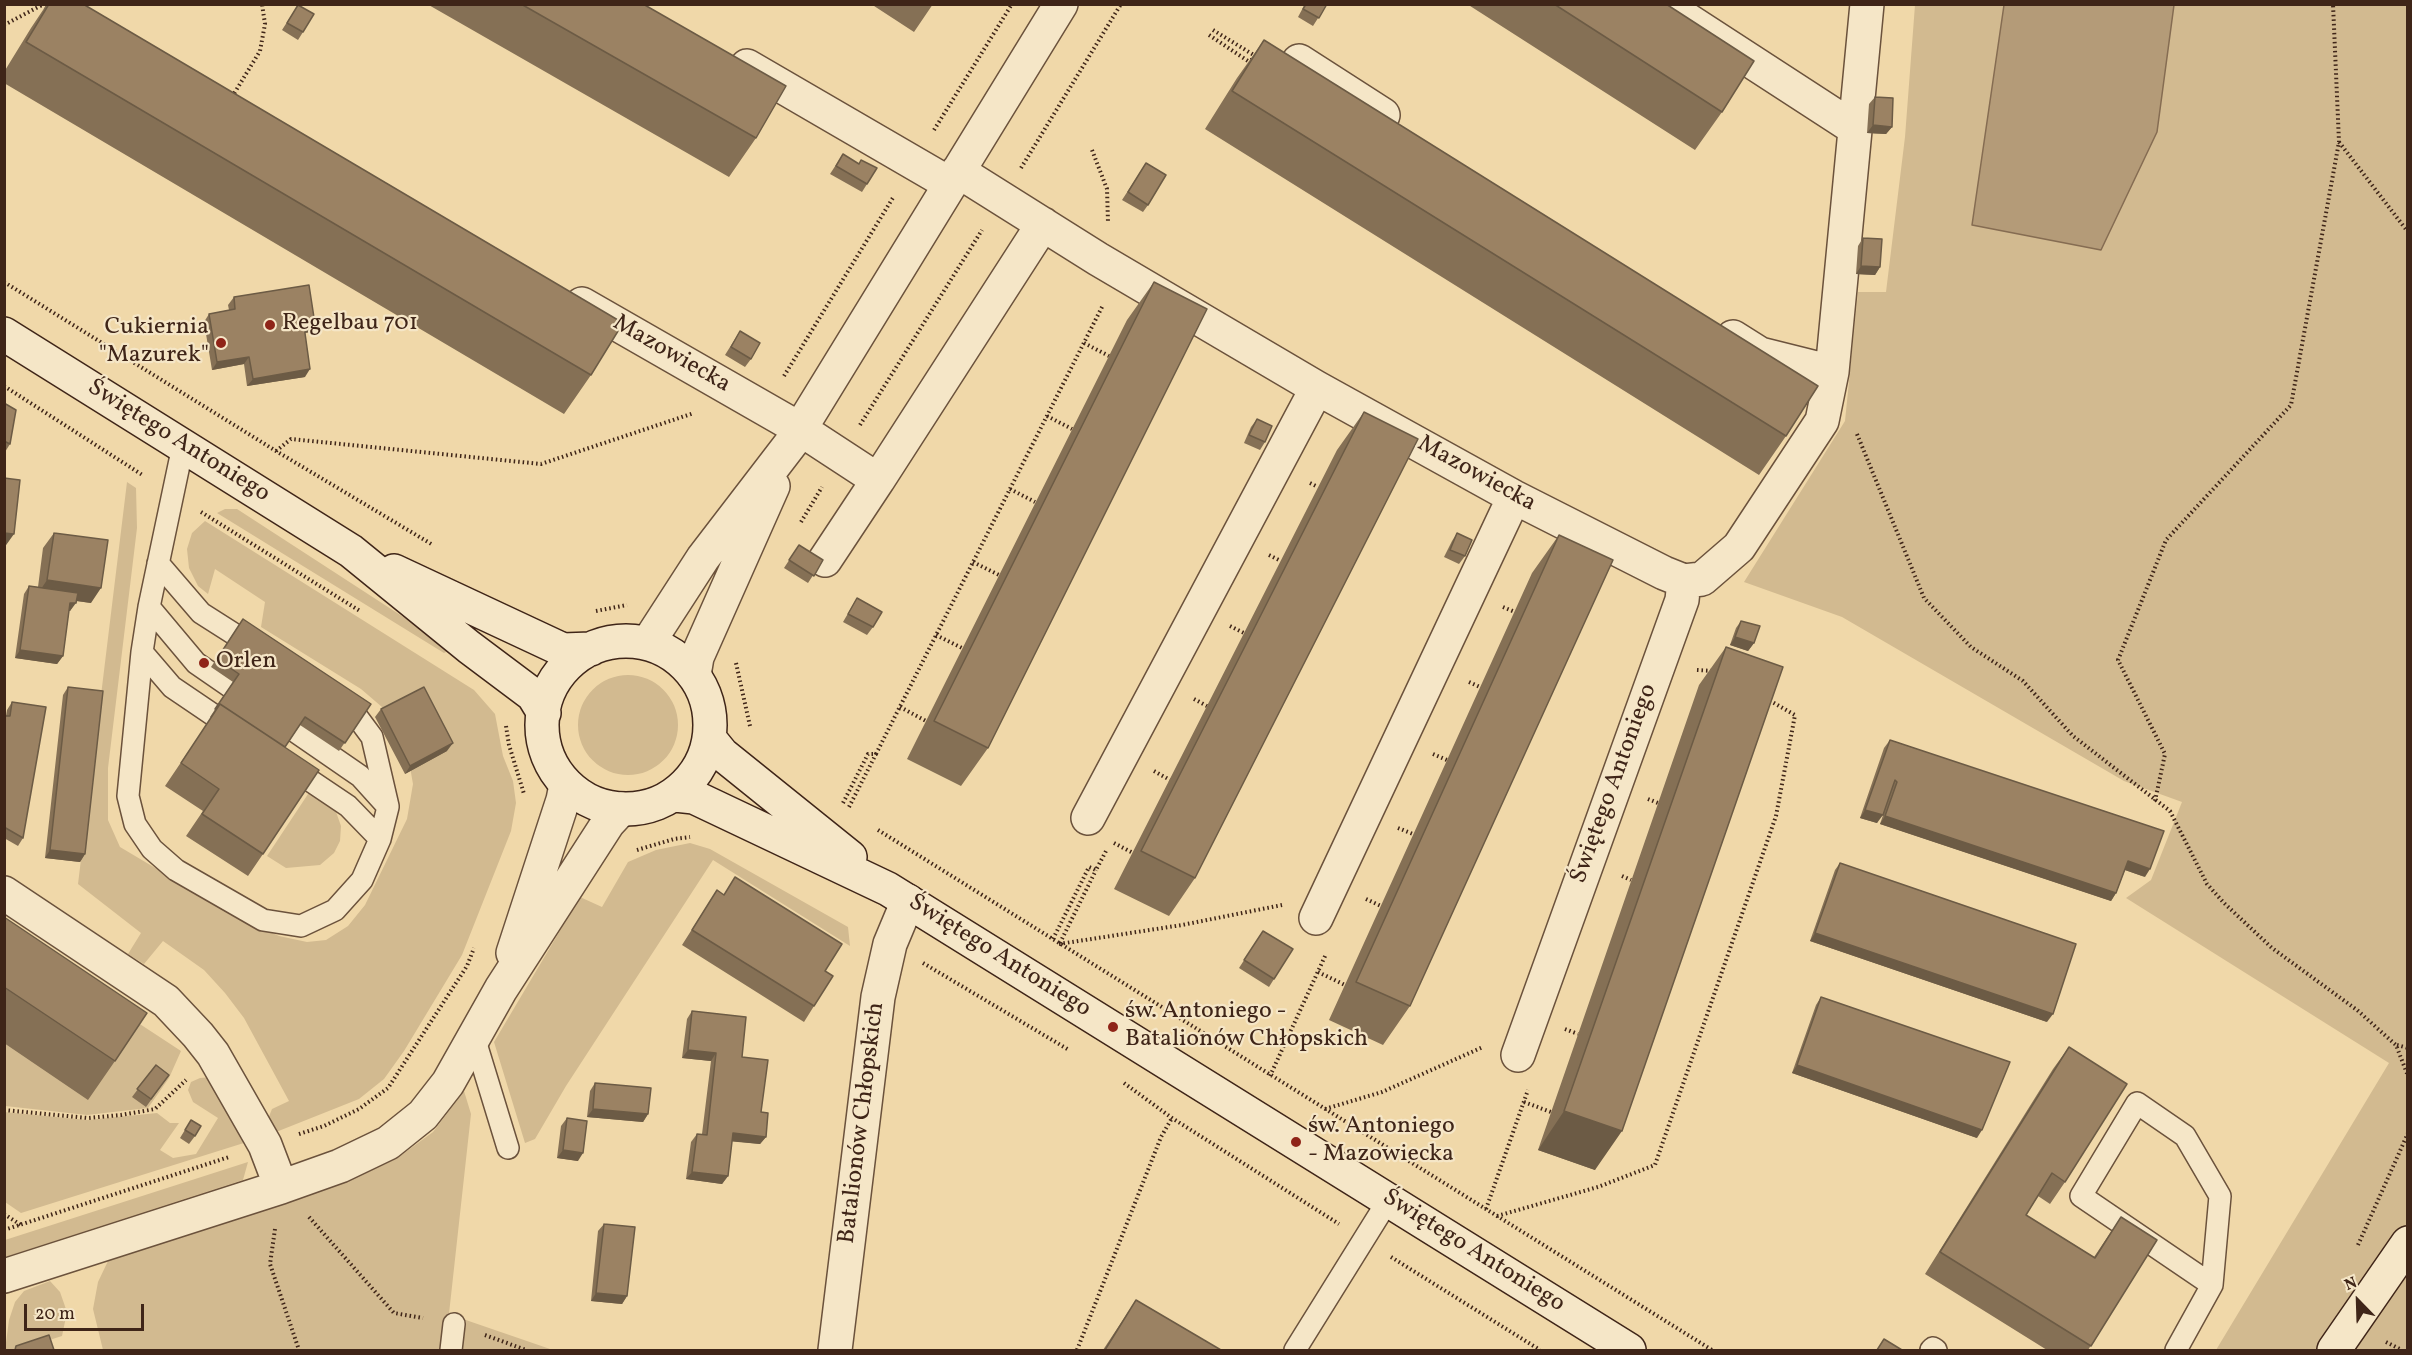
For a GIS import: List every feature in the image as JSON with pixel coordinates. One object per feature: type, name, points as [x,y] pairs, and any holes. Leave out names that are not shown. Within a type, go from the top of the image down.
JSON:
[{"type":"street","points":[[648,643],[703,558],[796,436],[1061,4]]},
{"type":"street","points":[[1663,4],[1854,128]]},
{"type":"street","points":[[1684,581],[1702,579],[1739,547],[1822,421],[1832,372],[1867,4]]},
{"type":"street","name":"Mazowiecka","points":[[722,51],[915,162],[1002,198],[1043,224],[1108,280],[1317,388],[1514,497],[1684,581]]},
{"type":"street","points":[[1299,61],[1409,131]]},
{"type":"street","points":[[825,560],[1043,224]]},
{"type":"street","name":"Mazowiecka","points":[[559,290],[764,410],[796,436],[841,456],[878,480]]},
{"type":"street","points":[[1710,322],[1760,354],[1832,372]]},
{"type":"street","name":"Świętego Antoniego","points":[[4,334],[351,551],[562,650],[591,649]]},
{"type":"street","points":[[1089,818],[1317,388]]},
{"type":"street","points":[[694,675],[697,657],[796,436]]},
{"type":"street","points":[[1316,918],[1514,497]]},
{"type":"street","name":"Świętego Antoniego","points":[[351,551],[469,647],[533,695],[543,713]]},
{"type":"street","name":"Świętego Antoniego","points":[[1518,1054],[1682,600],[1684,581]]},
{"type":"street","points":[[622,642],[648,643],[673,653],[694,675],[707,705],[709,738],[696,773],[675,795],[660,803],[621,808],[589,802],[566,784],[548,752],[543,713],[553,684],[571,661],[591,649],[622,642]]},
{"type":"street","name":"Świętego Antoniego","points":[[709,738],[723,754],[898,895]]},
{"type":"street","points":[[501,989],[563,800],[566,784]]},
{"type":"street","name":"Świętego Antoniego","points":[[675,795],[694,797],[898,895],[1629,1350]]},
{"type":"street","points":[[4,1276],[281,1187],[340,1166],[388,1143],[423,1115],[448,1083],[501,989],[608,823],[621,808]]},
{"type":"street","points":[[4,893],[166,1001],[213,1054],[266,1145],[281,1187]]},
{"type":"street","name":"Batalionów Chłopskich","points":[[835,1350],[878,997],[898,895]]},
{"type":"street","points":[[2334,1350],[2408,1243]]},
{"type":"lane","points":[[183,446],[149,607],[142,652],[128,796],[135,824],[152,849],[176,870],[263,920],[301,926],[335,910],[362,880],[380,839],[388,807],[372,737],[350,706],[320,687]]},
{"type":"lane","points":[[158,564],[201,613],[270,656]]},
{"type":"lane","points":[[149,607],[195,663],[360,776],[388,807]]},
{"type":"lane","points":[[142,652],[172,687],[250,740]]},
{"type":"lane","points":[[270,753],[348,806],[380,839]]},
{"type":"lane","points":[[474,1037],[508,1148]]},
{"type":"lane","points":[[2176,1350],[2212,1285],[2220,1196],[2185,1136],[2137,1103],[2081,1196],[2212,1285]]},
{"type":"lane","points":[[1295,1350],[1389,1199]]},
{"type":"lane","points":[[451,1350],[454,1324]]},
{"type":"lane","points":[[1931,1350],[1936,1350]]},
{"type":"path","points":[[230,100],[260,51],[266,24],[262,4]]},
{"type":"path","points":[[764,410],[1012,4]]},
{"type":"path","points":[[800,524],[1121,4]]},
{"type":"path","points":[[2155,801],[2165,754],[2118,660],[2166,540],[2291,405],[2339,142],[2333,4]]},
{"type":"path","points":[[4,26],[42,5],[57,15]]},
{"type":"path","points":[[1213,30],[1267,64]]},
{"type":"path","points":[[1209,36],[1248,61],[1257,57]]},
{"type":"path","points":[[2339,142],[2408,232]]},
{"type":"path","points":[[833,801],[848,811],[1084,343],[1108,280],[1107,189],[1092,150]]},
{"type":"path","points":[[4,282],[276,451],[435,546]]},
{"type":"path","points":[[1084,343],[1109,356]]},
{"type":"path","points":[[4,386],[364,613]]},
{"type":"path","points":[[276,451],[291,439],[541,464],[696,412]]},
{"type":"path","points":[[1047,416],[1072,429]]},
{"type":"path","points":[[1854,426],[1924,598],[1971,647],[2023,681],[2073,736],[2170,811],[2207,884],[2272,948],[2357,1010],[2396,1044],[2408,1048]]},
{"type":"path","points":[[1010,489],[1035,502]]},
{"type":"path","points":[[973,562],[999,575]]},
{"type":"path","points":[[589,612],[629,605]]},
{"type":"path","points":[[936,635],[962,648]]},
{"type":"path","points":[[735,657],[751,729]]},
{"type":"path","points":[[1686,669],[1721,672]]},
{"type":"path","points":[[1497,1217],[1598,1187],[1655,1165],[1776,816],[1795,715],[1758,693]]},
{"type":"path","points":[[900,707],[926,721]]},
{"type":"path","points":[[506,722],[509,745],[524,792],[524,802]]},
{"type":"path","points":[[842,807],[868,754],[876,754]]},
{"type":"path","points":[[1148,768],[1170,780]]},
{"type":"path","points":[[877,829],[1712,1350]]},
{"type":"path","points":[[1111,842],[1132,853]]},
{"type":"path","points":[[1059,944],[1096,870]]},
{"type":"path","points":[[1059,944],[1182,925],[1281,904],[1316,918]]},
{"type":"path","points":[[4,1230],[324,1126],[359,1109],[388,1088],[467,966],[476,944]]},
{"type":"path","points":[[890,944],[1072,1051]]},
{"type":"path","points":[[1318,972],[1345,985]]},
{"type":"path","points":[[2396,1044],[2408,1076]]},
{"type":"path","points":[[1325,1109],[1382,1092],[1486,1045],[1518,1054]]},
{"type":"path","points":[[4,1110],[88,1118],[155,1109],[213,1054]]},
{"type":"path","points":[[1116,1079],[1172,1118],[1540,1350]]},
{"type":"path","points":[[1524,1102],[1551,1112]]},
{"type":"path","points":[[1077,1350],[1161,1137],[1172,1118]]},
{"type":"path","points":[[2355,1253],[2408,1133]]},
{"type":"path","points":[[281,1187],[394,1313],[454,1324],[526,1350]]},
{"type":"path","points":[[281,1187],[270,1264],[298,1350]]},
{"type":"path","points":[[4,1214],[21,1225]]},
{"type":"path","points":[[2383,1340],[2402,1350]]},
{"type":"shaded area","points":[[1915,5],[2407,5],[2407,1350],[2216,1350],[2389,1063],[2126,898],[2151,880],[2182,802],[2124,781],[1842,617],[1744,582],[1845,421],[1858,292],[1886,292],[1905,137]]},
{"type":"shaded area","points":[[2004,5],[2174,5],[2157,132],[2101,250],[1972,225]]},
{"type":"shaded area","points":[[127,482],[136,488],[137,528],[108,768],[108,820],[120,847],[241,919],[279,936],[307,942],[326,940],[348,926],[365,905],[407,819],[413,784],[408,756],[395,727],[382,707],[361,689],[261,627],[265,602],[215,569],[208,594],[198,586],[189,568],[187,549],[192,533],[205,521],[474,690],[495,714],[503,756],[513,781],[516,803],[511,831],[462,955],[404,1051],[384,1079],[359,1099],[271,1134],[266,1124],[272,1109],[289,1101],[244,1018],[225,993],[204,970],[163,941],[144,964],[128,954],[141,933],[78,884]]},
{"type":"shaded area","points":[[225,509],[237,509],[408,620],[448,651],[444,653],[217,513]]},
{"type":"shaded area","points":[[628,675],[647,678],[664,689],[675,706],[678,725],[675,744],[664,761],[647,772],[628,775],[609,772],[592,761],[581,744],[578,725],[581,706],[592,689],[609,678]]},
{"type":"shaded area","points":[[312,788],[335,809],[341,826],[340,841],[334,853],[320,865],[286,868],[267,856]]},
{"type":"shaded area","points":[[690,843],[710,849],[848,927],[850,946],[713,860],[566,1086],[535,1139],[525,1143],[494,1042],[580,897],[602,907],[628,862],[656,850]]},
{"type":"shaded area","points":[[4,935],[181,1051],[169,1078],[148,1108],[87,1115],[5,1106]]},
{"type":"shaded area","points":[[212,1077],[247,1142],[21,1213],[5,1202],[4,1112],[88,1120],[157,1113],[170,1123],[179,1123],[160,1150],[173,1158],[196,1154],[218,1118],[193,1102],[188,1090],[191,1082],[200,1078]]},
{"type":"shaded area","points":[[464,1091],[471,1114],[445,1350],[103,1350],[93,1309],[98,1282],[108,1261],[346,1182],[396,1159],[433,1132]]},
{"type":"shaded area","points":[[248,1162],[243,1180],[5,1257],[5,1240]]},
{"type":"shaded area","points":[[50,1281],[60,1292],[67,1312],[62,1336],[18,1350],[5,1350],[9,1320],[15,1302],[24,1291]]},
{"type":"shaded area","points":[[460,1318],[553,1350],[460,1350]]},
{"type":"building","points":[[49,4],[83,4],[623,323],[591,375],[26,42]]},
{"type":"building","points":[[521,4],[643,4],[786,86],[756,138]]},
{"type":"building","points":[[1306,4],[1327,4],[1319,18],[1303,9]]},
{"type":"building","points":[[1554,4],[1666,4],[1754,61],[1722,112]]},
{"type":"building","points":[[298,5],[314,14],[303,32],[287,23]]},
{"type":"building","points":[[1264,40],[1818,386],[1786,436],[1232,91]]},
{"type":"building","points":[[1875,97],[1893,98],[1892,127],[1873,125]]},
{"type":"building","points":[[843,154],[859,164],[861,160],[877,168],[867,184],[836,166]]},
{"type":"building","points":[[1146,163],[1166,175],[1148,205],[1128,192]]},
{"type":"building","points":[[1863,238],[1882,239],[1880,267],[1861,266]]},
{"type":"building","points":[[1154,282],[1207,309],[988,748],[934,721]]},
{"type":"building","points":[[309,285],[315,324],[304,326],[310,369],[253,379],[249,357],[217,362],[209,314],[235,309],[234,297]]},
{"type":"building","points":[[740,331],[760,343],[751,359],[731,347]]},
{"type":"building","points":[[4,403],[16,410],[10,444],[4,441]]},
{"type":"building","points":[[1364,412],[1418,439],[1195,878],[1141,851]]},
{"type":"building","points":[[1257,419],[1272,426],[1265,442],[1249,435]]},
{"type":"building","points":[[4,478],[20,480],[14,534],[4,533]]},
{"type":"building","points":[[54,533],[108,540],[101,588],[47,580]]},
{"type":"building","points":[[1457,533],[1472,540],[1465,556],[1450,550]]},
{"type":"building","points":[[1559,535],[1613,560],[1410,1006],[1356,982]]},
{"type":"building","points":[[799,545],[823,560],[814,576],[789,560]]},
{"type":"building","points":[[29,586],[78,593],[76,603],[70,603],[63,656],[20,650]]},
{"type":"building","points":[[857,598],[882,612],[873,627],[848,614]]},
{"type":"building","points":[[243,619],[371,704],[345,743],[305,717],[285,747],[220,704],[215,709],[239,674],[217,659]]},
{"type":"building","points":[[1741,621],[1760,626],[1754,643],[1735,637]]},
{"type":"building","points":[[1726,647],[1783,667],[1622,1131],[1564,1111]]},
{"type":"building","points":[[68,687],[103,691],[85,854],[50,850]]},
{"type":"building","points":[[424,687],[453,743],[410,766],[381,709]]},
{"type":"building","points":[[12,702],[46,707],[23,838],[4,827],[4,716],[10,716]]},
{"type":"building","points":[[220,704],[319,770],[263,854],[202,814],[219,789],[181,763]]},
{"type":"building","points":[[1890,740],[2164,831],[2150,869],[2128,861],[2116,893],[1885,816],[1897,782],[1895,780],[1883,815],[1865,810]]},
{"type":"building","points":[[1840,863],[2076,944],[2053,1014],[1815,933]]},
{"type":"building","points":[[735,877],[842,944],[825,971],[833,976],[814,1006],[692,930],[717,890],[724,895]]},
{"type":"building","points":[[4,917],[147,1013],[115,1061],[4,987]]},
{"type":"building","points":[[1263,931],[1293,949],[1274,979],[1244,960]]},
{"type":"building","points":[[1821,997],[2010,1062],[1982,1130],[1797,1065]]},
{"type":"building","points":[[692,1011],[746,1017],[742,1057],[768,1060],[761,1112],[768,1113],[766,1137],[733,1133],[728,1176],[692,1172],[697,1134],[707,1135],[716,1053],[688,1050]]},
{"type":"building","points":[[2069,1047],[2127,1084],[2065,1182],[2052,1173],[2026,1215],[2095,1258],[2121,1217],[2157,1240],[2091,1346],[1940,1252]]},
{"type":"building","points":[[156,1065],[169,1075],[151,1099],[137,1089]]},
{"type":"building","points":[[595,1083],[651,1088],[648,1114],[593,1109]]},
{"type":"building","points":[[567,1118],[587,1121],[583,1153],[563,1150]]},
{"type":"building","points":[[191,1120],[201,1126],[195,1136],[185,1130]]},
{"type":"building","points":[[604,1224],[635,1227],[627,1296],[596,1293]]},
{"type":"building","points":[[1136,1300],[1221,1350],[1105,1350]]},
{"type":"building","points":[[49,1335],[54,1350],[15,1350],[16,1346]]},
{"type":"building","points":[[1884,1339],[1902,1350],[1877,1350]]},
{"type":"place","name":"Regelbau 701","points":[[270,325]]},
{"type":"place","name":"Cukiernia \"Mazurek\"","points":[[221,343]]},
{"type":"place","name":"Orlen","points":[[204,663]]},
{"type":"place","name":"św. Antoniego - Batalionów Chłopskich","points":[[1113,1027]]},
{"type":"place","name":"św. Antoniego - Mazowiecka","points":[[1296,1142]]}]
